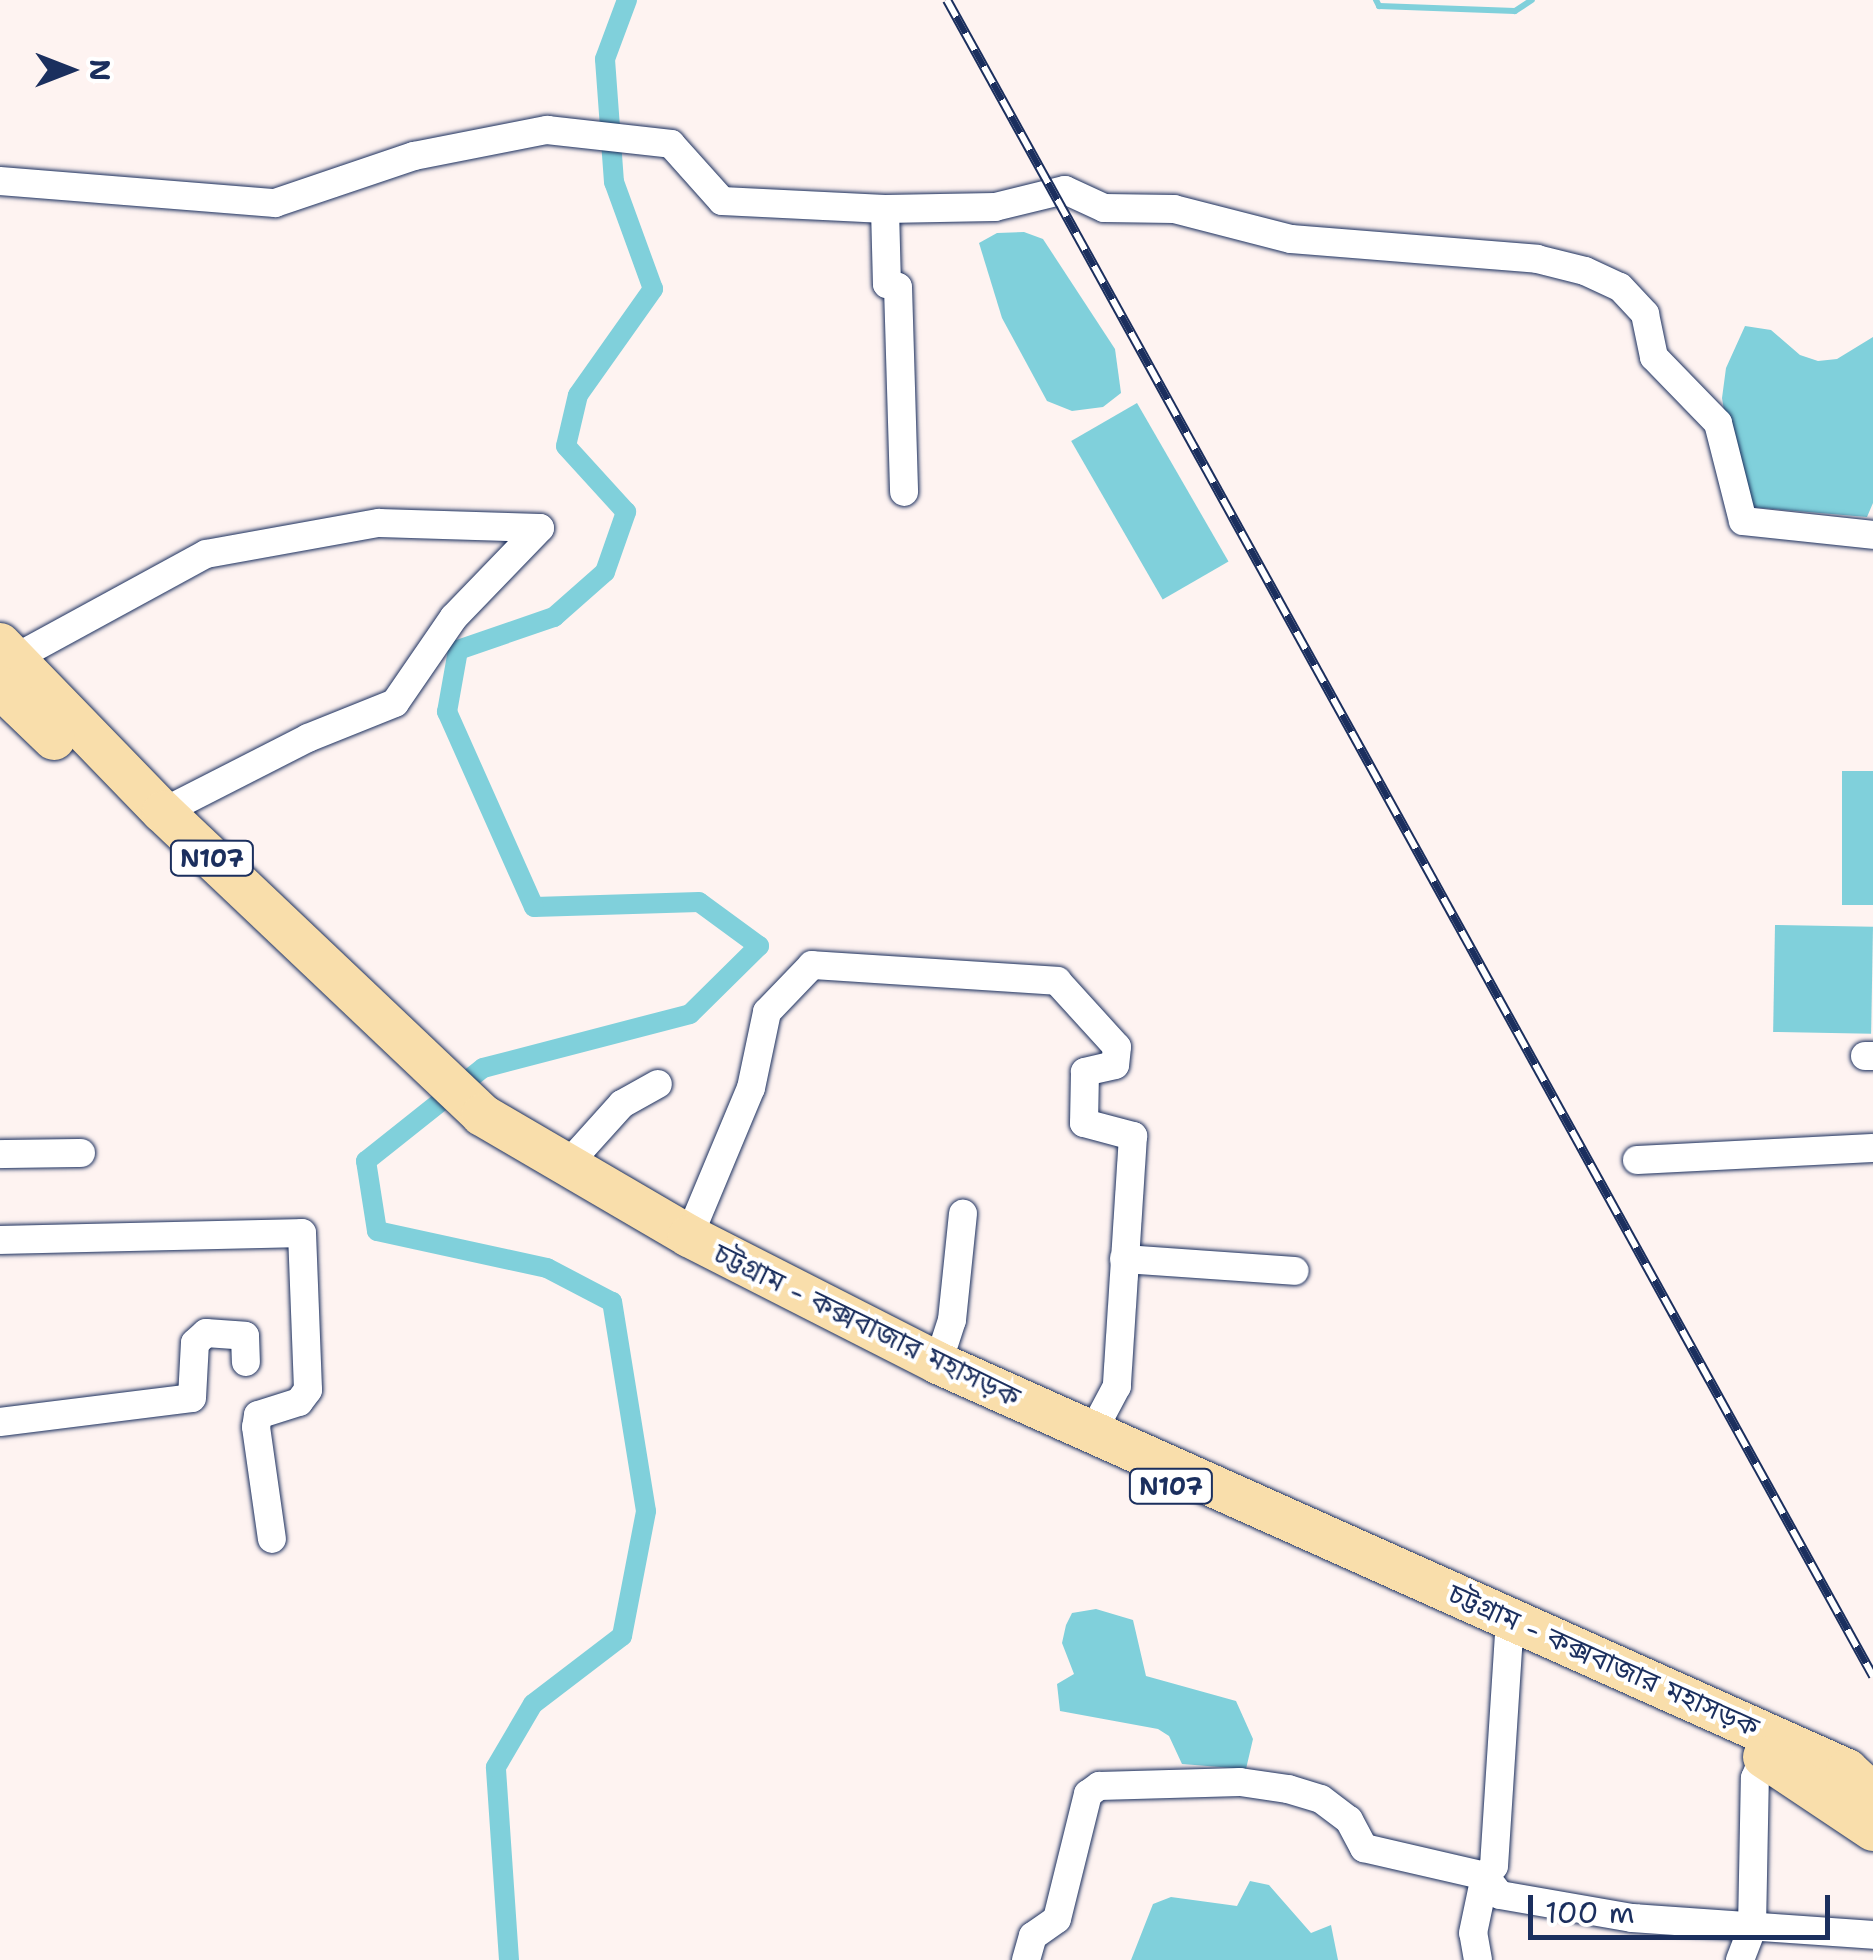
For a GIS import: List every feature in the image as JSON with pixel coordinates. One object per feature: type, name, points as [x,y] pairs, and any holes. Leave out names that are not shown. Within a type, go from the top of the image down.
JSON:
[{"type":"highway","name":"N107","points":[[5,663],[163,812],[423,1075]]},
{"type":"highway","name":"N107","points":[[5,663],[423,1075],[542,1179],[752,1296],[1764,1756],[1873,1830]]},
{"type":"highway","name":"চট্টগ্রাম - কক্সবাজার মহাসড়ক","points":[[478,1124],[567,1165],[689,1236],[938,1363],[1847,1770],[1873,1794]]},
{"type":"street","points":[[0,182],[275,203],[414,156],[547,130],[672,144],[722,201],[885,209],[995,207],[1066,190],[1104,208],[1174,209],[1290,239],[1537,259],[1585,271],[1620,288],[1645,314],[1654,357],[1718,424],[1743,521],[1873,535]]},
{"type":"street","points":[[885,209],[887,284],[898,287],[904,492]]},
{"type":"street","points":[[5,663],[206,554],[379,523],[540,528],[454,617],[395,703],[308,738],[163,812]]},
{"type":"street","points":[[689,1236],[751,1088],[767,1012],[812,964],[1057,981],[1116,1056],[1084,1072],[1083,1120],[1132,1133],[1117,1386],[1092,1433]]},
{"type":"street","points":[[567,1165],[622,1104],[658,1084]]},
{"type":"street","points":[[1637,1160],[1873,1148]]},
{"type":"street","points":[[0,1154],[81,1153]]},
{"type":"street","points":[[938,1363],[952,1320],[963,1214]]},
{"type":"street","points":[[0,1240],[302,1233],[308,1390],[299,1402],[258,1414],[256,1427],[272,1539]]},
{"type":"street","points":[[1124,1260],[1295,1271]]},
{"type":"street","points":[[0,1422],[192,1398],[195,1344],[206,1333],[245,1336],[246,1362]]},
{"type":"street","points":[[1478,1960],[1474,1933],[1484,1876],[1494,1866],[1509,1637]]},
{"type":"street","points":[[1740,1960],[1752,1928],[1755,1778],[1764,1756]]},
{"type":"street","points":[[1026,1960],[1032,1936],[1057,1919],[1088,1794],[1099,1786],[1240,1782],[1288,1789],[1321,1799],[1349,1820],[1364,1848],[1484,1876],[1500,1895],[1632,1918],[1873,1935]]},
{"type":"water","points":[[1024,232],[1043,239],[1115,349],[1121,393],[1103,407],[1072,411],[1047,401],[1002,318],[979,243],[997,233]]},
{"type":"water","points":[[1745,326],[1771,330],[1800,355],[1818,361],[1837,359],[1873,337],[1873,503],[1867,517],[1750,507],[1731,453],[1722,398],[1726,368]]},
{"type":"water","points":[[1137,403],[1228,561],[1163,599],[1071,441]]},
{"type":"water","points":[[1842,771],[1873,771],[1873,905],[1842,905]]},
{"type":"water","points":[[1775,925],[1873,927],[1871,1034],[1773,1032]]},
{"type":"water","points":[[1096,1609],[1133,1620],[1146,1676],[1236,1701],[1253,1739],[1246,1769],[1182,1764],[1169,1736],[1158,1729],[1060,1711],[1057,1684],[1074,1674],[1062,1643],[1066,1625],[1072,1613]]},
{"type":"water","points":[[1250,1881],[1269,1885],[1311,1933],[1331,1925],[1338,1960],[1131,1960],[1153,1904],[1171,1897],[1237,1906]]},
{"type":"waterway","points":[[509,1960],[496,1767],[533,1704],[622,1636],[646,1511],[612,1302],[547,1268],[377,1231],[366,1161],[483,1068],[690,1014],[759,946],[699,902],[534,907],[447,712],[458,650],[554,617],[605,572],[626,512],[566,446],[578,395],[653,289],[614,182],[605,59],[627,0]]},
{"type":"waterway","points":[[1376,0],[1379,6],[1515,11],[1532,0]]},
{"type":"railway","points":[[947,0],[1873,1676]]}]
